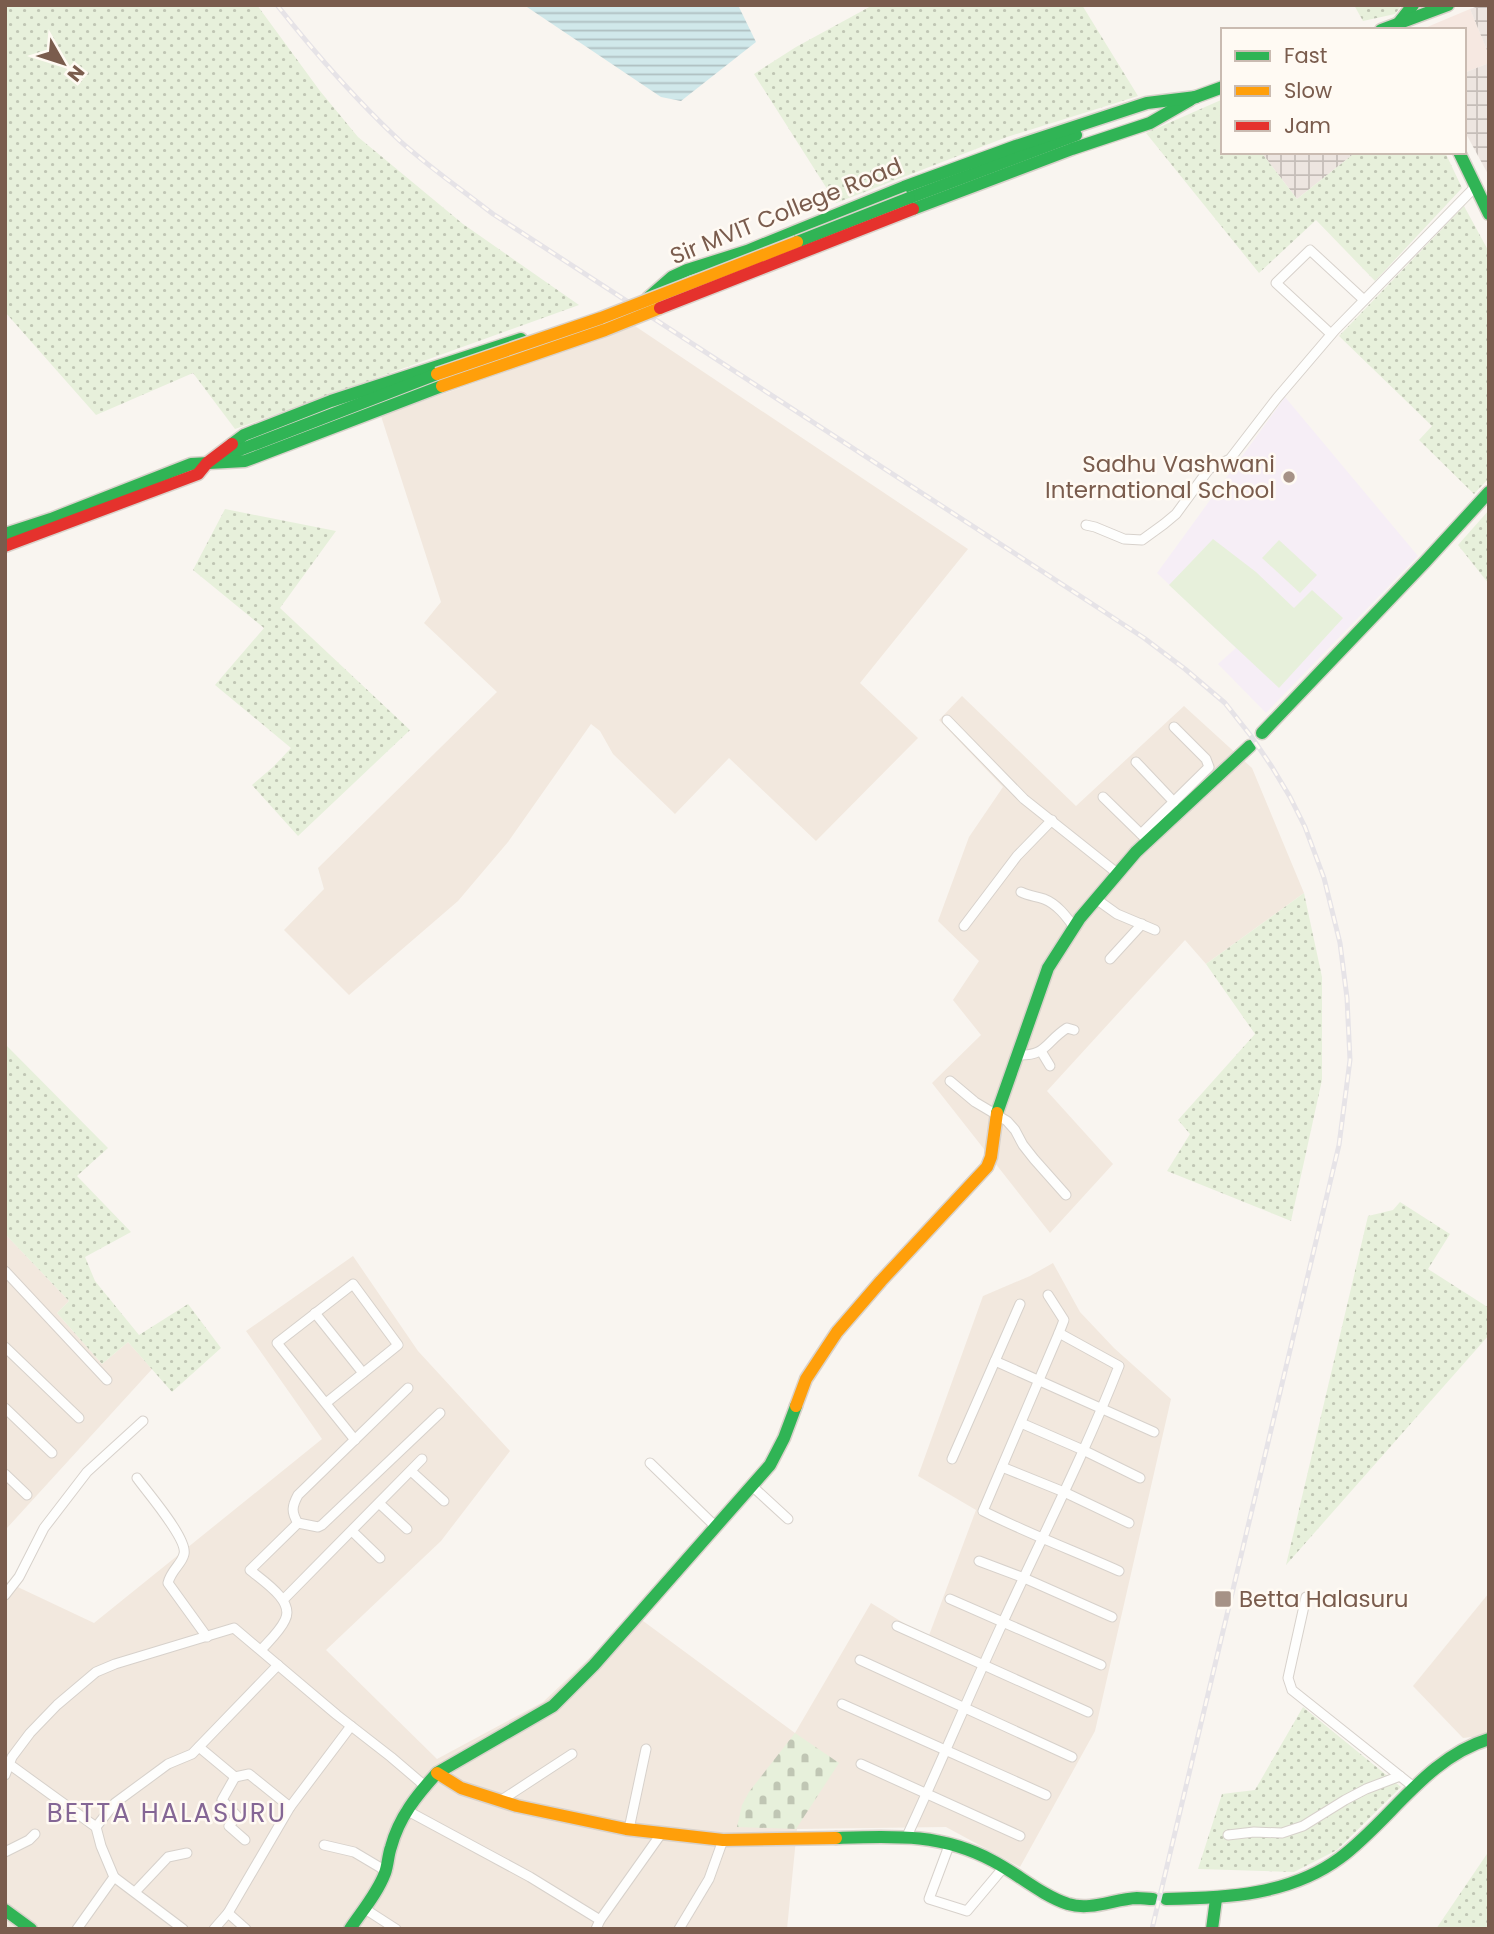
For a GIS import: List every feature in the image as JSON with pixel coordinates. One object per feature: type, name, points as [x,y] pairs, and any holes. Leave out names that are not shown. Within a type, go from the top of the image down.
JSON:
[{"type":"street","points":[[1399,27],[1413,5]]},
{"type":"street","points":[[1399,27],[1448,5]]},
{"type":"street","name":"Sir MVIT College Road","points":[[5,534],[51,519],[191,464],[244,461],[440,380],[605,330],[911,203],[1150,123],[1196,97],[1221,88]]},
{"type":"street","name":"Sir MVIT College Road","points":[[5,547],[198,474],[244,435],[344,396],[650,297],[672,277],[687,270],[747,251],[1016,146],[1147,103],[1196,97]]},
{"type":"street","points":[[1460,154],[1489,214]]},
{"type":"street","points":[[1086,525],[1124,539],[1142,540],[1176,514],[1209,468],[1230,459],[1331,334],[1476,186]]},
{"type":"street","points":[[1331,334],[1276,284],[1310,250],[1364,300]]},
{"type":"street","points":[[1262,733],[1489,492]]},
{"type":"street","points":[[947,720],[1024,799],[1117,873]]},
{"type":"street","points":[[350,1929],[377,1890],[386,1871],[391,1845],[406,1810],[425,1786],[438,1773],[553,1706],[594,1665],[770,1465],[784,1438],[806,1379],[837,1332],[987,1167],[992,1157],[996,1115],[1048,968],[1074,927],[1144,838],[1174,802],[1209,767],[1206,759],[1174,727]]},
{"type":"street","points":[[1144,838],[1250,746]]},
{"type":"street","points":[[1136,762],[1174,802]]},
{"type":"street","points":[[1102,797],[1144,838]]},
{"type":"street","points":[[964,926],[1017,856],[1052,820]]},
{"type":"street","points":[[1021,892],[1049,901],[1074,927]]},
{"type":"street","points":[[1096,899],[1117,914],[1155,930]]},
{"type":"street","points":[[1110,959],[1143,924]]},
{"type":"street","points":[[1018,1055],[1033,1055],[1067,1028],[1074,1030]]},
{"type":"street","points":[[1041,1051],[1050,1066]]},
{"type":"street","points":[[950,1081],[963,1094],[1007,1121],[1034,1159],[1066,1195]]},
{"type":"street","points":[[5,1271],[107,1380]]},
{"type":"street","points":[[326,1404],[398,1345],[353,1284],[277,1343],[326,1404],[355,1440]]},
{"type":"street","points":[[1048,1295],[1064,1320],[983,1510],[1119,1571]]},
{"type":"street","points":[[951,1460],[1020,1304]]},
{"type":"street","points":[[316,1313],[363,1373]]},
{"type":"street","points":[[907,1836],[1002,1623],[1102,1410],[1119,1366],[1059,1333]]},
{"type":"street","points":[[5,1347],[79,1418]]},
{"type":"street","points":[[995,1361],[1154,1432]]},
{"type":"street","points":[[408,1388],[298,1495],[293,1506],[293,1515],[298,1523],[318,1527],[322,1525],[440,1413]]},
{"type":"street","points":[[5,1409],[52,1453]]},
{"type":"street","points":[[5,1595],[19,1577],[44,1528],[87,1472],[143,1421]]},
{"type":"street","points":[[1021,1423],[1140,1478]]},
{"type":"street","points":[[284,1599],[422,1459]]},
{"type":"street","points":[[650,1463],[716,1527]]},
{"type":"street","points":[[1002,1467],[1064,1492],[1129,1523]]},
{"type":"street","points":[[411,1471],[444,1501]]},
{"type":"street","points":[[5,1474],[27,1495]]},
{"type":"street","points":[[137,1478],[185,1545],[184,1556],[170,1573],[168,1583],[207,1637]]},
{"type":"street","points":[[752,1486],[788,1519]]},
{"type":"street","points":[[380,1504],[407,1528]]},
{"type":"street","points":[[261,1650],[287,1618],[288,1608],[284,1599],[250,1570],[298,1523]]},
{"type":"street","points":[[352,1531],[380,1558]]},
{"type":"street","points":[[979,1561],[1024,1578],[1112,1618]]},
{"type":"street","points":[[1306,1597],[1288,1678],[1292,1690],[1415,1788]]},
{"type":"street","points":[[950,1599],[1101,1665]]},
{"type":"street","points":[[897,1626],[1088,1712]]},
{"type":"street","points":[[5,1775],[12,1757],[30,1732],[96,1672],[234,1628],[425,1786]]},
{"type":"street","points":[[860,1660],[1072,1757]]},
{"type":"street","points":[[96,1827],[115,1803],[168,1764],[192,1754],[278,1665]]},
{"type":"street","points":[[842,1704],[1046,1795]]},
{"type":"street","points":[[214,1929],[228,1913],[290,1807],[351,1726]]},
{"type":"street","points":[[438,1773],[461,1788],[517,1806],[660,1834],[723,1840],[907,1836],[950,1843],[992,1860],[1068,1904],[1082,1906],[1137,1898],[1216,1899],[1289,1886],[1338,1860],[1461,1749],[1489,1739]]},
{"type":"street","points":[[199,1747],[235,1777]]},
{"type":"street","points":[[629,1829],[646,1749]]},
{"type":"street","points":[[500,1801],[572,1754]]},
{"type":"street","points":[[9,1764],[96,1827],[114,1877],[183,1929]]},
{"type":"street","points":[[861,1764],[1020,1836]]},
{"type":"street","points":[[245,1840],[229,1826],[237,1816],[222,1800],[235,1777],[249,1774],[290,1807]]},
{"type":"street","points":[[1228,1835],[1282,1833],[1303,1826],[1366,1789],[1401,1776]]},
{"type":"street","points":[[406,1810],[530,1877],[598,1924],[660,1834]]},
{"type":"street","points":[[5,1852],[35,1834]]},
{"type":"street","points":[[679,1929],[709,1879],[723,1840]]},
{"type":"street","points":[[950,1843],[929,1899],[967,1911],[1004,1867]]},
{"type":"street","points":[[324,1845],[354,1852],[386,1871]]},
{"type":"street","points":[[135,1892],[168,1857],[187,1853]]},
{"type":"street","points":[[77,1929],[114,1877]]},
{"type":"street","points":[[1212,1929],[1216,1899]]},
{"type":"street","points":[[365,1909],[396,1929]]},
{"type":"street","points":[[5,1910],[31,1929]]},
{"type":"street","points":[[228,1913],[246,1929]]},
{"type":"shaded area","points":[[1489,5],[1489,55],[1470,9]]},
{"type":"shaded area","points":[[1470,9],[1489,55],[1489,63],[1466,72],[1466,28],[1425,28]]},
{"type":"shaded area","points":[[1489,63],[1489,176],[1466,134],[1466,72]]},
{"type":"shaded area","points":[[1263,154],[1353,154],[1297,199]]},
{"type":"shaded area","points":[[635,326],[968,549],[860,683],[918,738],[816,841],[729,758],[675,814],[613,754],[600,731],[591,724],[508,842],[458,901],[349,995],[284,930],[324,889],[318,868],[497,692],[424,623],[441,602],[381,416]]},
{"type":"shaded area","name":"Sadhu Vashwani International School","points":[[1285,397],[1418,556],[1266,713],[1218,664],[1236,648],[1157,573]]},
{"type":"shaded area","points":[[962,696],[1076,806],[1184,706],[1252,768],[1304,893],[1206,964],[1185,940],[1047,1091],[1113,1164],[1050,1233],[932,1083],[981,1035],[953,1000],[979,961],[938,921],[969,837],[1003,787],[939,720]]},
{"type":"shaded area","points":[[5,1234],[69,1301],[57,1313],[102,1364],[128,1342],[152,1369],[7,1528],[5,1526]]},
{"type":"shaded area","points":[[353,1256],[418,1351],[510,1451],[441,1541],[326,1650],[437,1759],[543,1702],[635,1615],[795,1733],[871,1603],[928,1638],[976,1510],[918,1476],[983,1296],[1053,1263],[1080,1312],[1114,1348],[1171,1399],[1095,1731],[1020,1867],[946,1827],[797,1829],[787,1929],[5,1929],[5,1581],[94,1623],[322,1439],[246,1331]]},
{"type":"shaded area","points":[[1489,1593],[1489,1735],[1463,1738],[1413,1686]]},
{"type":"green space","points":[[5,5],[257,5],[320,91],[358,137],[463,224],[579,305],[235,429],[193,373],[96,415],[5,312]]},
{"type":"green space","points":[[873,5],[1082,5],[1138,96],[1007,137],[836,203],[754,74],[796,47]]},
{"type":"green space","points":[[1354,5],[1402,5],[1395,14],[1363,21]]},
{"type":"green space","points":[[1221,100],[1221,154],[1263,154],[1297,199],[1353,154],[1446,154],[1462,188],[1375,281],[1316,220],[1259,273],[1146,133]]},
{"type":"green space","points":[[1464,206],[1489,252],[1489,478],[1474,494],[1419,440],[1432,426],[1339,336]]},
{"type":"green space","points":[[225,509],[336,531],[280,608],[410,730],[298,836],[252,785],[291,748],[215,685],[264,628],[193,570]]},
{"type":"green space","points":[[1489,510],[1489,584],[1458,545]]},
{"type":"green space","points":[[1213,539],[1256,572],[1294,608],[1312,590],[1343,618],[1279,688],[1169,585]]},
{"type":"green space","points":[[1279,540],[1317,575],[1300,593],[1262,558]]},
{"type":"green space","points":[[1304,893],[1322,977],[1322,1080],[1291,1221],[1167,1171],[1190,1134],[1178,1120],[1255,1034],[1206,964]]},
{"type":"green space","points":[[5,1044],[108,1148],[77,1176],[131,1232],[85,1257],[95,1281],[139,1335],[188,1304],[221,1348],[172,1392],[128,1342],[102,1364],[57,1313],[69,1301],[5,1234]]},
{"type":"green space","points":[[1400,1202],[1450,1234],[1428,1269],[1489,1308],[1489,1335],[1286,1565],[1368,1216],[1393,1210]]},
{"type":"green space","points":[[1303,1707],[1401,1787],[1337,1850],[1294,1872],[1198,1869],[1222,1794],[1255,1790]]},
{"type":"green space","points":[[795,1733],[839,1763],[796,1829],[737,1827],[742,1805],[749,1792]]},
{"type":"green space","points":[[1489,1851],[1489,1929],[1436,1929]]},
{"type":"water","points":[[524,5],[738,5],[756,42],[681,101],[661,97]]},
{"type":"railway","points":[[277,5],[336,76],[400,141],[493,214],[1097,607],[1185,669],[1225,703],[1251,736],[1290,797],[1305,827],[1324,878],[1340,943],[1347,998],[1350,1060],[1339,1145],[1152,1929]]},
{"type":"traffic: fast","points":[[1398,24],[1413,5]]},
{"type":"traffic: fast","points":[[1386,28],[1448,5]]},
{"type":"traffic: fast","points":[[1190,99],[1221,88]]},
{"type":"traffic: fast","points":[[648,298],[672,277],[687,270],[747,251],[904,187],[1016,146],[1147,103],[1196,97]]},
{"type":"traffic: fast","points":[[913,209],[1072,149],[1150,123],[1190,100]]},
{"type":"traffic: fast","points":[[909,198],[1076,135]]},
{"type":"traffic: fast","points":[[1460,154],[1489,214]]},
{"type":"traffic: fast","points":[[797,242],[909,198]]},
{"type":"traffic: fast","points":[[232,444],[244,435],[331,401],[521,339]]},
{"type":"traffic: fast","points":[[224,456],[437,374]]},
{"type":"traffic: fast","points":[[5,534],[51,519],[191,464],[245,461],[442,386]]},
{"type":"traffic: fast","points":[[1262,733],[1489,492]]},
{"type":"traffic: fast","points":[[997,1113],[1048,968],[1080,918],[1136,852],[1250,746]]},
{"type":"traffic: fast","points":[[350,1929],[382,1881],[394,1836],[404,1816],[430,1781],[437,1773],[553,1706],[594,1665],[770,1465],[796,1406]]},
{"type":"traffic: fast","points":[[1166,1899],[1257,1892],[1300,1880],[1321,1870],[1358,1843],[1410,1791],[1446,1760],[1489,1739]]},
{"type":"traffic: fast","points":[[836,1838],[916,1838],[955,1845],[993,1861],[1058,1900],[1077,1906],[1137,1898],[1153,1899]]},
{"type":"traffic: fast","points":[[1212,1929],[1216,1899]]},
{"type":"traffic: fast","points":[[5,1910],[31,1929]]},
{"type":"traffic: slow","points":[[437,374],[601,318],[797,242]]},
{"type":"traffic: slow","points":[[442,386],[605,330],[660,308]]},
{"type":"traffic: slow","points":[[796,1406],[806,1379],[837,1332],[987,1167],[991,1157],[997,1113]]},
{"type":"traffic: slow","points":[[437,1773],[461,1788],[517,1806],[626,1829],[723,1840],[836,1838]]},
{"type":"traffic: jam","points":[[660,308],[913,209]]},
{"type":"traffic: jam","points":[[5,546],[198,474],[207,463],[232,444]]},
{"type":"place","name":"Sadhu Vashwani International School","points":[[1289,477]]},
{"type":"place","name":"Betta Halasuru","points":[[1223,1599]]},
{"type":"district","name":"BETTA HALASURU","points":[[167,1813]]}]
